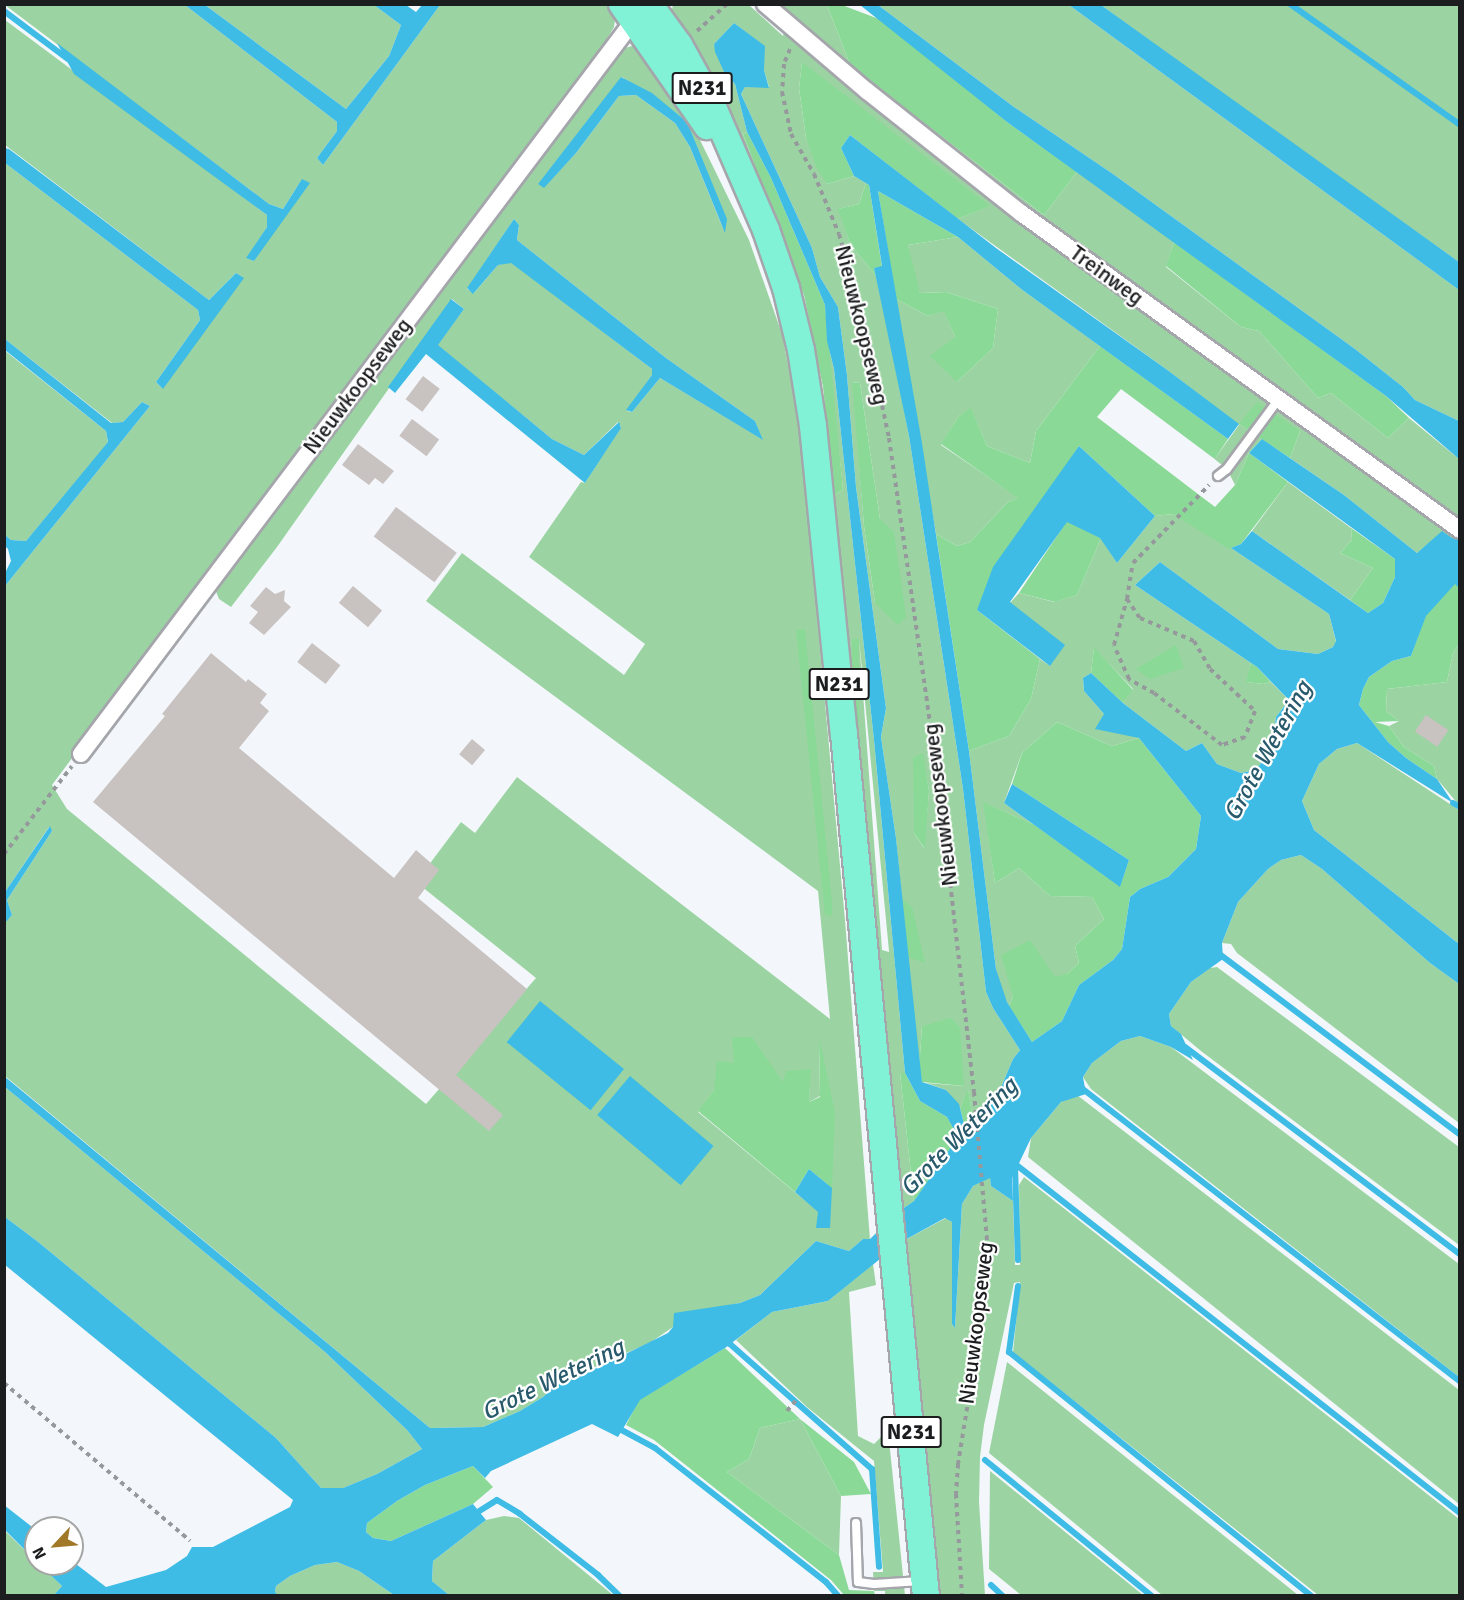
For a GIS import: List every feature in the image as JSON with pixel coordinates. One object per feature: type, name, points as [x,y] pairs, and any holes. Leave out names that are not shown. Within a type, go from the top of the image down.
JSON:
[{"type":"main road","name":"Nieuwkoopseweg","points":[[642,8],[679,45],[712,105],[786,288],[801,350],[813,426],[925,1588]]},
{"type":"street","name":"Treinweg","points":[[765,4],[956,163],[1454,527]]},
{"type":"street","name":"Nieuwkoopseweg","points":[[81,754],[642,8]]},
{"type":"lane","points":[[1218,476],[1227,469],[1278,400]]},
{"type":"lane","points":[[856,1523],[858,1582],[925,1588]]},
{"type":"path","name":"Nieuwkoopseweg","points":[[799,34],[784,64],[782,92],[791,134],[814,174],[848,261],[889,438],[938,776],[974,1092],[988,1251],[956,1494],[962,1596]]},
{"type":"path","points":[[1127,599],[1140,618],[1194,641],[1210,669],[1255,711],[1245,737],[1222,745],[1154,693],[1129,679],[1114,645],[1127,599],[1133,563],[1218,476]]},
{"type":"path","points":[[4,854],[81,754]]},
{"type":"path","points":[[4,1383],[190,1541]]},
{"type":"path","points":[[787,1411],[798,1398]]},
{"type":"green space","points":[[5,5],[185,5],[337,122],[337,131],[317,158],[323,165],[440,5],[611,5],[616,11],[614,27],[596,57],[52,785],[67,809],[426,1104],[536,978],[416,882],[461,822],[475,833],[517,777],[830,1019],[818,891],[426,601],[462,553],[624,675],[645,644],[529,557],[581,482],[585,483],[621,427],[618,422],[584,455],[552,439],[437,345],[464,309],[452,299],[277,547],[231,607],[219,599],[215,589],[513,196],[619,50],[635,45],[650,52],[699,138],[749,240],[782,334],[799,420],[845,920],[870,1240],[863,1239],[849,1251],[816,1241],[760,1295],[740,1303],[714,1308],[673,1327],[651,1342],[559,1383],[543,1397],[520,1411],[483,1427],[430,1428],[5,1076],[4,923],[12,915],[7,900],[52,831],[49,827],[5,892],[5,586],[150,406],[142,402],[123,422],[112,423],[5,339],[5,163],[198,310],[200,320],[156,382],[162,388],[243,278],[236,273],[209,300],[5,145],[5,20],[267,215],[267,227],[247,258],[254,261],[302,179],[283,209],[269,204]],"holes":[[[622,77],[687,122],[724,231],[690,147],[675,123],[636,95],[619,96],[576,153],[544,187],[539,184]],[[514,219],[519,225],[517,240],[666,358],[755,421],[762,439],[660,378],[632,412],[627,411],[652,375],[652,369],[511,262],[498,265],[474,293],[467,289]],[[819,1040],[830,1228],[819,1212],[698,1112],[734,1063],[783,1083],[810,1069],[809,1102],[820,1096]]]},
{"type":"green space","points":[[205,5],[374,5],[401,25],[389,56],[346,109]]},
{"type":"green space","points":[[673,5],[749,5],[783,36],[789,14],[779,5],[827,5],[851,67],[1044,215],[1077,172],[1174,242],[1166,267],[1241,327],[1259,331],[1318,398],[1331,393],[1388,438],[1409,418],[1459,459],[1459,527],[1452,539],[1442,532],[1417,553],[1344,495],[1290,458],[1300,431],[1239,424],[1262,439],[1249,453],[1235,485],[1227,469],[1212,457],[1216,457],[1239,425],[1166,369],[958,219],[989,206],[802,63],[799,88],[806,138],[827,184],[854,176],[866,183],[859,204],[839,209],[850,244],[876,276],[891,344],[909,436],[963,789],[986,992],[993,1008],[1020,1050],[1013,1059],[996,1099],[983,1107],[973,1119],[968,1090],[960,1108],[946,1090],[926,1083],[964,1086],[922,1026],[919,1069],[918,1063],[896,838],[881,737],[886,708],[856,487],[847,375],[838,307],[820,277],[812,248],[741,94],[745,87],[769,87],[764,70],[764,46],[734,23],[714,44],[725,74],[735,84],[747,132],[743,134],[776,222],[671,14]],"holes":[[[853,382],[860,383],[880,519],[875,603],[864,526]],[[922,753],[929,791],[924,848],[914,833]]]},
{"type":"green space","points":[[827,5],[842,5],[884,21],[1007,122],[1077,172],[1044,215],[851,67]]},
{"type":"green space","points":[[878,5],[1069,5],[1459,290],[1459,421],[1415,400],[1403,387],[1355,349],[1113,174],[1014,107]]},
{"type":"green space","points":[[1101,5],[1459,5],[1459,262],[1243,109]]},
{"type":"green space","points":[[802,62],[990,206],[958,219],[850,135],[841,148],[854,176],[827,184],[816,166],[806,138],[799,88]]},
{"type":"green space","points":[[747,132],[771,178],[825,305],[843,489],[834,496],[823,387],[804,295],[743,134]]},
{"type":"green space","points":[[866,183],[869,185],[882,267],[874,268],[876,276],[850,244],[838,209],[859,204]]},
{"type":"green space","points":[[878,191],[958,237],[908,245],[920,293],[946,292],[998,309],[993,348],[957,382],[930,356],[955,337],[944,311],[928,316],[896,299]]},
{"type":"green space","points":[[958,237],[1021,289],[1100,346],[1036,431],[1030,463],[987,446],[971,409],[959,416],[941,445],[1019,498],[1008,502],[970,542],[957,546],[936,534],[896,299],[928,316],[944,310],[955,337],[957,382],[993,348],[998,309],[946,292],[920,293],[914,278],[908,245]]},
{"type":"green space","points":[[1174,242],[1386,396],[1409,418],[1388,438],[1331,393],[1318,398],[1259,331],[1241,327],[1166,266]]},
{"type":"green space","points":[[827,341],[834,369],[874,740],[905,1073],[900,1073],[914,1201],[898,1212],[834,496],[843,489]],"holes":[[[859,639],[889,952],[882,950]]]},
{"type":"green space","points":[[1100,346],[1228,439],[1216,457],[1212,457],[1121,389],[1097,417],[1215,507],[1235,485],[1249,453],[1288,482],[1241,544],[1229,549],[1173,514],[1155,516],[1079,446],[977,610],[1040,659],[1031,699],[1009,736],[969,751],[936,534],[957,546],[970,542],[1008,502],[1018,498],[941,444],[959,416],[971,408],[987,446],[1030,463],[1036,431]]},
{"type":"green space","points":[[4,350],[106,431],[108,443],[26,541],[11,540],[5,535]]},
{"type":"green space","points":[[852,382],[860,383],[880,519],[894,532],[906,617],[898,625],[875,603],[864,526]]},
{"type":"green space","points":[[1257,402],[1300,431],[1290,458],[1239,424]]},
{"type":"green space","points":[[1288,482],[1351,528],[1352,540],[1340,553],[1373,568],[1350,600],[1252,531]]},
{"type":"green space","points":[[1173,514],[1231,548],[1329,614],[1336,642],[1333,647],[1318,654],[1278,649],[1160,562],[1135,585],[1251,663],[1247,682],[1263,684],[1271,682],[1289,700],[1276,717],[1271,752],[1255,770],[1241,773],[1217,764],[1202,743],[1186,751],[1123,703],[1133,689],[1094,648],[1091,673],[1083,678],[1084,691],[1104,714],[1139,738],[1112,746],[1057,722],[1022,753],[1004,803],[1033,824],[984,803],[995,883],[1019,868],[1050,896],[1092,897],[1104,919],[1075,946],[1079,963],[1068,973],[1013,996],[1009,1006],[1000,988],[996,969],[969,751],[1009,736],[1031,699],[1040,659],[1050,666],[1010,603],[1019,593],[1054,602],[1077,595],[1101,538],[1117,563],[1155,516]]},
{"type":"green space","points":[[1067,521],[1101,538],[1077,595],[1055,602],[1019,593]]},
{"type":"green space","points":[[1351,528],[1395,559],[1395,577],[1383,603],[1368,613],[1350,600],[1373,568],[1340,553],[1352,540]]},
{"type":"green space","points":[[1455,583],[1459,588],[1459,644],[1453,653],[1447,682],[1387,689],[1386,711],[1399,721],[1375,722],[1389,726],[1404,747],[1434,766],[1437,779],[1406,758],[1388,742],[1359,705],[1369,677],[1392,661],[1411,656],[1425,616]]},
{"type":"green space","points":[[805,629],[832,916],[825,915],[796,630]]},
{"type":"green space","points":[[852,639],[859,639],[859,952],[852,952]]},
{"type":"green space","points":[[1459,644],[1459,805],[1437,779],[1434,766],[1404,747],[1389,726],[1399,721],[1386,711],[1387,689],[1447,682],[1453,653]]},
{"type":"green space","points":[[1176,645],[1184,668],[1150,679],[1136,669]]},
{"type":"green space","points":[[1094,647],[1133,690],[1123,703],[1091,673]]},
{"type":"green space","points":[[1251,663],[1271,682],[1263,684],[1246,682]]},
{"type":"green space","points":[[1057,722],[1112,746],[1139,738],[1201,816],[1196,849],[1168,877],[1140,889],[1130,897],[1122,949],[1113,960],[1079,985],[1062,1021],[1032,1042],[1009,1006],[1013,996],[1001,955],[1030,940],[1055,977],[1068,973],[1079,963],[1075,946],[1104,919],[1092,897],[1050,896],[1019,868],[995,883],[983,802],[1033,824],[1120,886],[1129,860],[1012,784],[1022,753]]},
{"type":"green space","points":[[1357,743],[1459,810],[1459,944],[1314,830],[1302,801],[1319,764],[1337,749]]},
{"type":"green space","points":[[923,753],[929,791],[925,849],[914,833],[913,758]]},
{"type":"green space","points":[[1301,855],[1322,869],[1430,963],[1459,984],[1459,1123],[1237,953],[1231,944],[1222,943],[1238,902],[1268,869],[1281,860]]},
{"type":"green space","points":[[902,899],[912,907],[925,963],[908,957]]},
{"type":"green space","points":[[1217,967],[1459,1147],[1459,1245],[1171,1026],[1169,1014],[1191,982],[1210,968]]},
{"type":"green space","points":[[951,1018],[960,1027],[964,1086],[922,1082],[919,1069],[922,1026]]},
{"type":"green space","points":[[819,1036],[835,1113],[832,1188],[809,1169],[795,1192],[698,1111],[714,1090],[717,1061],[734,1063],[732,1037],[752,1037],[783,1082],[786,1071],[811,1069],[809,1102],[820,1097]]},
{"type":"green space","points":[[1140,1036],[1171,1047],[1459,1264],[1459,1377],[1091,1089],[1083,1077],[1092,1063],[1121,1041]]},
{"type":"green space","points":[[900,1073],[905,1073],[920,1101],[947,1117],[959,1138],[914,1201]]},
{"type":"green space","points":[[5,1087],[325,1352],[407,1430],[422,1449],[377,1474],[343,1488],[321,1488],[276,1438],[5,1217]]},
{"type":"green space","points":[[968,1089],[973,1119],[965,1128],[960,1108]]},
{"type":"green space","points":[[1077,1095],[1459,1390],[1459,1504],[1028,1157],[1031,1138],[1061,1102]]},
{"type":"green space","points":[[990,1177],[991,1186],[1013,1201],[1015,1265],[1020,1265],[1019,1185],[1024,1177],[1459,1519],[1459,1595],[1318,1595],[1013,1352],[1020,1282],[1014,1283],[984,1425],[980,1457],[979,1502],[985,1595],[937,1595],[901,1242],[946,1218],[952,1222],[952,1324],[955,1328],[962,1204],[973,1186]]},
{"type":"green space","points":[[873,1264],[876,1285],[849,1292],[858,1436],[874,1444],[888,1430],[905,1595],[885,1595],[885,1591],[874,1591],[873,1572],[883,1572],[874,1461],[807,1407],[736,1340],[772,1312],[828,1301]]},
{"type":"green space","points":[[725,1348],[800,1419],[760,1428],[749,1459],[727,1472],[839,1555],[849,1590],[874,1591],[875,1595],[844,1595],[831,1580],[654,1440],[626,1425],[639,1400]]},
{"type":"green space","points":[[1007,1362],[1298,1595],[1162,1595],[989,1453]]},
{"type":"green space","points":[[800,1419],[841,1496],[839,1555],[727,1472],[749,1459],[760,1428]]},
{"type":"green space","points":[[800,1419],[854,1462],[871,1494],[841,1496]]},
{"type":"green space","points":[[473,1466],[493,1487],[473,1504],[391,1541],[373,1538],[366,1532],[367,1523],[397,1501],[425,1485]]},
{"type":"green space","points":[[990,1471],[1143,1595],[1021,1595],[989,1569]]},
{"type":"green space","points":[[504,1516],[519,1518],[613,1595],[449,1595],[432,1581],[433,1561],[486,1520]]},
{"type":"green space","points":[[4,1530],[24,1549],[24,1576],[52,1576],[62,1586],[54,1595],[5,1595]]},
{"type":"green space","points":[[337,1562],[359,1571],[394,1595],[278,1596],[275,1592],[276,1586],[290,1576],[315,1565]]},
{"type":"water","points":[[185,5],[205,5],[346,109],[389,56],[401,25],[374,5],[406,5],[416,12],[422,5],[440,5],[323,165],[317,158],[337,131],[337,122]]},
{"type":"water","points":[[860,5],[878,5],[1014,107],[1113,174],[1355,349],[1403,387],[1415,400],[1459,421],[1459,459],[1386,396],[1007,122]]},
{"type":"water","points":[[1069,5],[1101,5],[1459,262],[1459,290]]},
{"type":"water","name":"Grote Wetering","points":[[734,23],[765,46],[764,70],[769,88],[745,87],[741,94],[812,248],[820,277],[838,307],[847,375],[856,487],[886,708],[881,737],[896,838],[922,1082],[946,1090],[959,1104],[965,1128],[983,1107],[996,1099],[1013,1059],[1020,1050],[993,1008],[986,992],[963,789],[909,436],[874,268],[882,266],[869,185],[854,176],[841,148],[850,135],[996,248],[1239,424],[1228,439],[1021,289],[958,237],[878,191],[922,443],[969,751],[996,969],[1007,1002],[1032,1042],[1062,1021],[1079,985],[1113,960],[1122,949],[1130,897],[1140,889],[1168,877],[1196,849],[1201,816],[1139,738],[1095,729],[1104,714],[1084,691],[1083,678],[1091,673],[1123,703],[1186,751],[1202,743],[1217,764],[1241,773],[1255,770],[1271,752],[1276,717],[1289,700],[1257,667],[1135,585],[1160,562],[1278,649],[1318,654],[1333,647],[1336,641],[1329,614],[1231,548],[1241,544],[1252,531],[1368,613],[1383,603],[1395,577],[1395,559],[1249,453],[1262,439],[1344,495],[1417,553],[1442,531],[1452,538],[1459,527],[1459,588],[1455,584],[1426,616],[1411,656],[1392,661],[1369,677],[1359,705],[1388,742],[1406,758],[1437,779],[1453,803],[1357,743],[1337,749],[1319,764],[1302,801],[1314,830],[1459,944],[1459,984],[1430,963],[1322,869],[1301,855],[1281,860],[1268,869],[1238,902],[1222,943],[1223,959],[1191,982],[1169,1014],[1171,1026],[1181,1034],[1193,1060],[1171,1047],[1140,1036],[1121,1041],[1092,1063],[1083,1077],[1086,1094],[1061,1102],[1031,1138],[1012,1178],[1013,1201],[991,1186],[990,1178],[973,1186],[962,1204],[955,1328],[952,1324],[952,1222],[945,1218],[901,1242],[828,1301],[772,1312],[725,1348],[640,1400],[618,1437],[592,1424],[491,1471],[485,1478],[473,1466],[425,1485],[397,1501],[367,1523],[366,1532],[373,1538],[391,1541],[473,1504],[486,1520],[433,1561],[432,1581],[449,1595],[394,1595],[359,1571],[337,1562],[315,1565],[290,1576],[276,1586],[275,1592],[278,1595],[54,1595],[62,1586],[52,1576],[84,1576],[84,1570],[106,1587],[166,1570],[187,1556],[192,1547],[213,1547],[290,1507],[293,1500],[5,1265],[5,1217],[276,1438],[321,1488],[343,1488],[377,1474],[422,1449],[407,1430],[325,1352],[5,1087],[4,1076],[430,1428],[483,1427],[520,1411],[543,1397],[559,1383],[597,1368],[668,1333],[673,1327],[674,1313],[740,1303],[760,1295],[816,1241],[849,1251],[863,1239],[870,1239],[898,1212],[914,1201],[958,1137],[947,1117],[920,1101],[905,1073],[874,740],[834,369],[827,341],[825,305],[771,178],[747,132],[735,84],[725,74],[715,52],[714,44]]},
{"type":"water","points":[[57,43],[269,204],[283,209],[302,179],[310,183],[254,261],[246,258],[267,227],[267,215],[74,74]]},
{"type":"water","points":[[621,77],[652,93],[687,122],[727,219],[725,233],[690,147],[675,123],[636,95],[619,96],[576,153],[544,188],[538,184]]},
{"type":"water","points":[[5,148],[209,300],[236,273],[244,278],[163,389],[156,382],[200,320],[198,310],[5,163]]},
{"type":"water","points":[[514,219],[519,225],[517,240],[666,358],[755,421],[763,440],[660,378],[632,412],[626,410],[652,375],[652,369],[511,263],[498,265],[473,294],[467,288]]},
{"type":"water","points":[[451,299],[464,309],[438,345],[552,439],[584,455],[619,422],[621,428],[585,483],[426,354],[395,393],[388,387]]},
{"type":"water","points":[[5,339],[111,423],[123,422],[142,402],[150,406],[5,586],[5,573],[11,561],[5,546],[5,535],[11,540],[26,541],[108,442],[106,431],[5,350]]},
{"type":"water","points":[[1079,446],[1155,516],[1117,563],[1100,538],[1067,522],[1010,602],[1065,645],[1050,666],[977,610],[993,567]]},
{"type":"water","points":[[1012,784],[1129,860],[1120,887],[1004,803]]},
{"type":"water","points":[[50,826],[52,831],[7,900],[12,915],[5,923],[5,892]]},
{"type":"water","points":[[540,1001],[624,1069],[591,1110],[507,1042]]},
{"type":"water","points":[[630,1076],[713,1146],[681,1185],[597,1115]]},
{"type":"water","points":[[809,1169],[832,1188],[830,1228],[816,1228],[818,1212],[795,1192]]},
{"type":"water","points":[[4,1505],[24,1521],[24,1549],[5,1530]]},
{"type":"building","points":[[423,376],[440,389],[422,412],[406,399]]},
{"type":"building","points":[[412,419],[439,439],[427,456],[399,436]]},
{"type":"building","points":[[358,444],[394,471],[383,484],[375,478],[369,485],[342,465]]},
{"type":"building","points":[[396,507],[457,553],[434,582],[374,537]]},
{"type":"building","points":[[353,586],[382,610],[368,627],[339,603]]},
{"type":"building","points":[[266,587],[275,594],[285,590],[284,601],[291,607],[264,635],[249,623],[258,612],[250,606]]},
{"type":"building","points":[[312,643],[340,665],[326,684],[297,662]]},
{"type":"building","points":[[211,653],[246,682],[248,679],[267,694],[260,703],[269,711],[239,748],[394,878],[416,850],[439,870],[418,898],[527,989],[456,1075],[503,1115],[489,1131],[93,802],[165,716],[162,714]]},
{"type":"building","points":[[1426,715],[1448,730],[1437,747],[1415,732]]},
{"type":"building","points":[[472,739],[485,750],[472,765],[459,754]]},
{"type":"waterway","points":[[1290,4],[1460,125]]},
{"type":"waterway","points":[[4,11],[68,59]]},
{"type":"waterway","points":[[1453,803],[1460,807]]},
{"type":"waterway","points":[[1218,953],[1460,1135]]},
{"type":"waterway","points":[[1185,1047],[1460,1254]]},
{"type":"waterway","points":[[1079,1086],[1460,1382]]},
{"type":"waterway","points":[[1014,1163],[1460,1513]]},
{"type":"waterway","points":[[1015,1166],[1018,1260]]},
{"type":"waterway","points":[[1018,1286],[1009,1352],[1311,1596]]},
{"type":"waterway","points":[[725,1342],[872,1469],[879,1567]]},
{"type":"waterway","points":[[616,1427],[655,1448],[826,1582],[838,1596]]},
{"type":"waterway","points":[[985,1460],[1152,1596]]},
{"type":"waterway","points":[[473,1515],[497,1500],[520,1514],[598,1575],[620,1596]]},
{"type":"waterway","points":[[991,1585],[1003,1596]]}]
